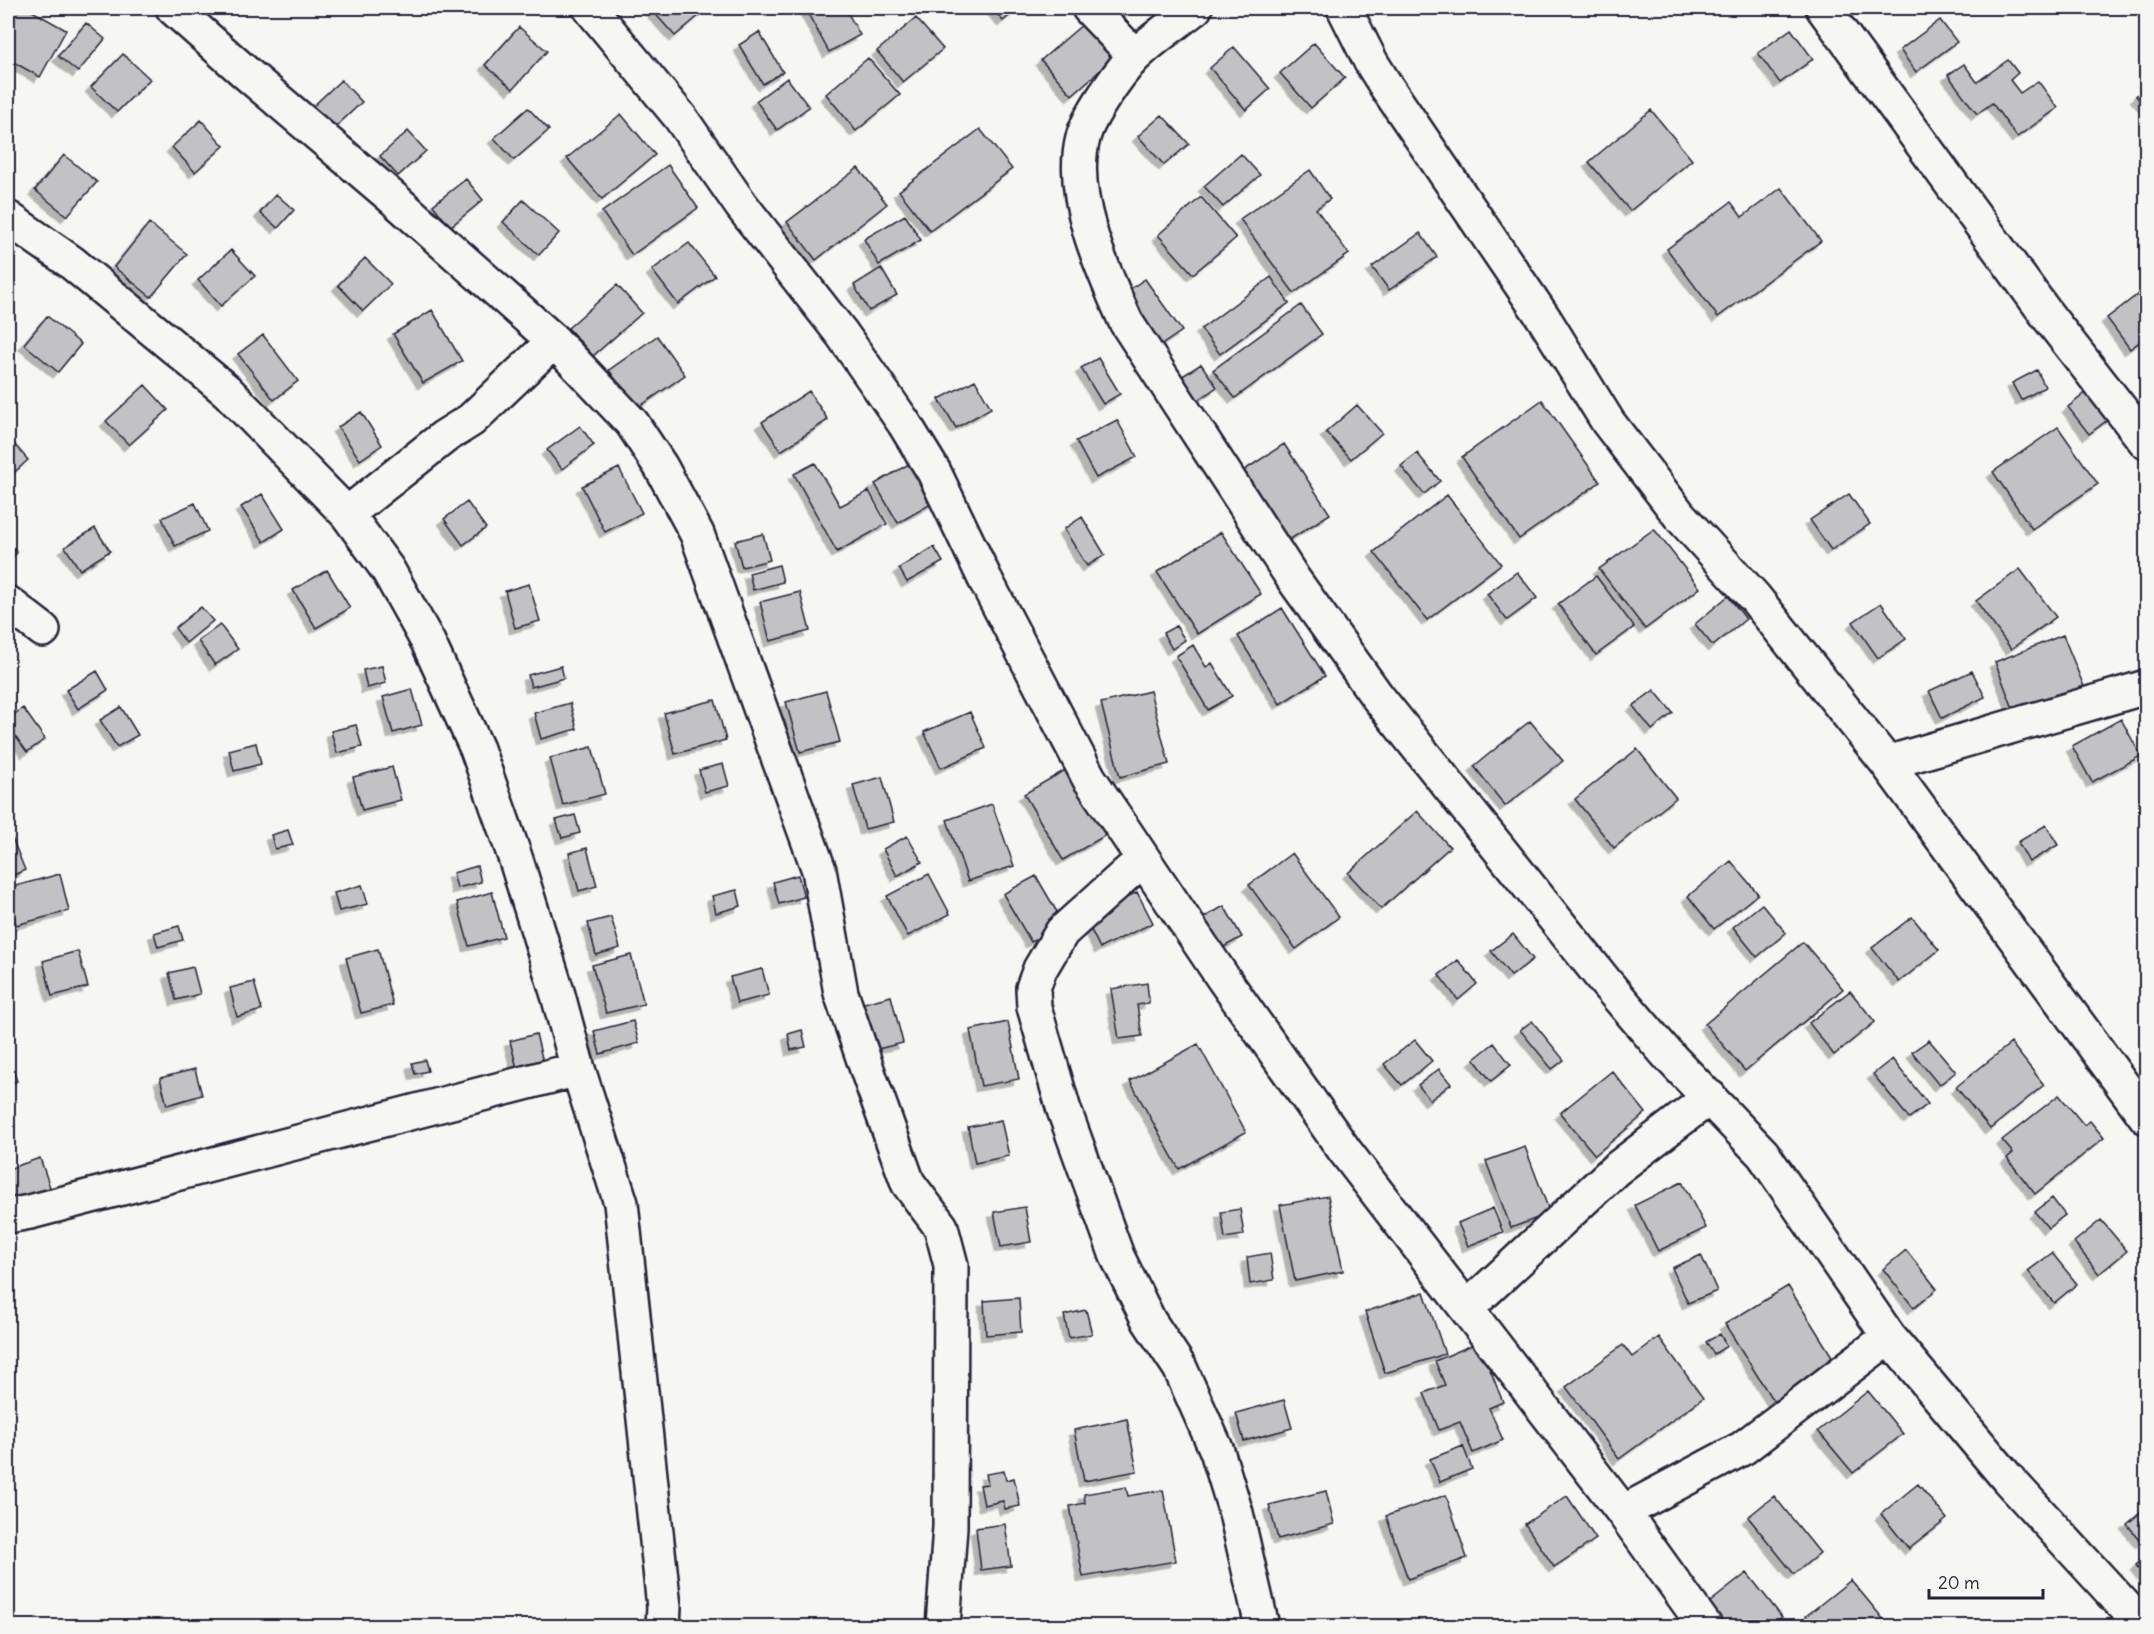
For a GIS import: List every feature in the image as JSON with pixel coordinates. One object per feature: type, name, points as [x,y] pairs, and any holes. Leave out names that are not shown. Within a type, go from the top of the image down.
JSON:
[{"type":"street","points":[[173,8],[554,341],[632,423],[661,467],[698,534],[819,870],[841,993],[869,1076],[908,1183],[941,1227],[951,1264],[950,1527],[943,1626]]},
{"type":"street","points":[[590,8],[680,117],[741,205],[842,334],[904,423],[934,472],[985,579],[1089,778],[1223,978],[1345,1151],[1623,1512],[1705,1626]]},
{"type":"street","points":[[1089,8],[1135,56]]},
{"type":"street","points":[[1195,8],[1135,56],[1117,78],[1083,136],[1079,169],[1085,210],[1110,287],[1126,322],[1294,580],[1377,696],[1607,984],[1666,1053],[1763,1154],[1888,1337],[2008,1479],[2143,1626]]},
{"type":"street","points":[[1344,8],[1371,62],[1386,86],[1545,320],[1608,423],[1680,516],[1755,598],[1887,763],[2146,1117]]},
{"type":"street","points":[[1823,8],[2047,315],[2146,442]]},
{"type":"street","points":[[8,218],[71,262],[227,391],[347,514],[388,570],[428,642],[477,749],[516,860],[558,994],[578,1069],[621,1203],[664,1607],[663,1626]]},
{"type":"street","points":[[347,514],[444,437],[471,420],[554,341]]},
{"type":"street","points":[[8,603],[23,617],[43,630]]},
{"type":"street","points":[[1887,763],[2146,687]]},
{"type":"street","points":[[1143,859],[1062,932],[1040,969],[1033,988],[1034,1006],[1064,1110],[1117,1256],[1149,1320],[1180,1368],[1217,1451],[1236,1513],[1262,1626]]},
{"type":"street","points":[[8,1216],[578,1069]]},
{"type":"street","points":[[1467,1308],[1615,1170],[1710,1097]]},
{"type":"street","points":[[1623,1512],[1743,1448],[1888,1337]]},
{"type":"building","points":[[8,8],[27,8],[66,30],[40,77],[8,59]]},
{"type":"building","points":[[650,8],[708,8],[675,36]]},
{"type":"building","points":[[805,8],[845,8],[860,35],[829,52]]},
{"type":"building","points":[[992,8],[1019,8],[1003,21]]},
{"type":"building","points":[[916,18],[943,49],[903,82],[877,51]]},
{"type":"building","points":[[1940,20],[1957,42],[1916,72],[1900,50]]},
{"type":"building","points":[[86,23],[105,39],[78,72],[58,56]]},
{"type":"building","points":[[1083,24],[1113,59],[1072,95],[1041,60]]},
{"type":"building","points":[[519,27],[547,51],[513,89],[485,65]]},
{"type":"building","points":[[1791,29],[1813,59],[1780,83],[1758,53]]},
{"type":"building","points":[[759,32],[783,72],[763,84],[739,45]]},
{"type":"building","points":[[1314,43],[1345,78],[1311,108],[1280,73]]},
{"type":"building","points":[[1234,47],[1270,89],[1246,110],[1210,68]]},
{"type":"building","points":[[123,54],[150,79],[117,112],[91,87]]},
{"type":"building","points":[[868,58],[900,95],[856,131],[826,94]]},
{"type":"building","points":[[2008,60],[2018,73],[2010,80],[2020,93],[2038,81],[2058,108],[2017,137],[1992,103],[1977,114],[1948,75],[1964,64],[1977,82]]},
{"type":"building","points":[[787,78],[809,107],[777,130],[756,101]]},
{"type":"building","points":[[341,80],[362,102],[329,133],[308,111]]},
{"type":"building","points":[[2146,86],[2146,107],[2136,96]]},
{"type":"building","points":[[528,108],[549,130],[514,160],[494,138]]},
{"type":"building","points":[[1651,110],[1692,160],[1630,211],[1589,162]]},
{"type":"building","points":[[621,114],[655,155],[602,199],[567,158]]},
{"type":"building","points":[[1162,115],[1189,144],[1164,165],[1138,136]]},
{"type":"building","points":[[201,120],[224,146],[195,172],[172,147]]},
{"type":"building","points":[[980,129],[1012,169],[930,231],[899,191]]},
{"type":"building","points":[[408,131],[426,151],[398,176],[380,156]]},
{"type":"building","points":[[1241,154],[1260,175],[1223,207],[1204,186]]},
{"type":"building","points":[[64,155],[97,182],[67,216],[35,190]]},
{"type":"building","points":[[668,165],[698,208],[632,255],[602,212]]},
{"type":"building","points":[[858,168],[887,204],[816,260],[787,222]]},
{"type":"building","points":[[1310,170],[1330,199],[1316,209],[1349,254],[1294,293],[1240,219]]},
{"type":"building","points":[[466,179],[483,200],[450,227],[433,205]]},
{"type":"building","points":[[1781,188],[1821,241],[1718,317],[1667,249],[1731,202],[1742,217]]},
{"type":"building","points":[[276,194],[294,210],[278,228],[260,213]]},
{"type":"building","points":[[1201,197],[1236,238],[1193,274],[1158,235]]},
{"type":"building","points":[[523,200],[559,233],[539,255],[503,222]]},
{"type":"building","points":[[905,215],[921,240],[879,265],[864,239]]},
{"type":"building","points":[[149,223],[187,254],[151,297],[114,267]]},
{"type":"building","points":[[1420,233],[1437,257],[1389,290],[1372,267]]},
{"type":"building","points":[[689,243],[715,276],[678,304],[652,270]]},
{"type":"building","points":[[231,250],[255,276],[221,306],[198,280]]},
{"type":"building","points":[[365,258],[391,284],[363,311],[338,285]]},
{"type":"building","points":[[881,268],[897,295],[869,311],[854,285]]},
{"type":"building","points":[[1271,277],[1289,303],[1220,354],[1201,329]]},
{"type":"building","points":[[1145,279],[1182,331],[1157,348],[1120,296]]},
{"type":"building","points":[[617,285],[642,313],[593,356],[568,328]]},
{"type":"building","points":[[2146,288],[2146,337],[2130,349],[2107,318]]},
{"type":"building","points":[[1301,305],[1322,334],[1235,398],[1213,370]]},
{"type":"building","points":[[432,310],[462,361],[423,383],[393,334]]},
{"type":"building","points":[[47,316],[81,344],[58,372],[24,344]]},
{"type":"building","points":[[263,335],[298,381],[274,400],[238,354]]},
{"type":"building","points":[[657,336],[685,375],[636,409],[609,370]]},
{"type":"building","points":[[1098,358],[1120,394],[1103,404],[1081,368]]},
{"type":"building","points":[[1201,364],[1217,387],[1197,401],[1181,377]]},
{"type":"building","points":[[2037,370],[2045,387],[2021,400],[2012,383]]},
{"type":"building","points":[[975,380],[991,408],[956,428],[939,399]]},
{"type":"building","points":[[145,385],[168,410],[129,445],[106,421]]},
{"type":"building","points":[[2092,388],[2114,415],[2089,434],[2068,407]]},
{"type":"building","points":[[809,391],[828,420],[781,451],[762,422]]},
{"type":"building","points":[[1542,400],[1600,482],[1519,539],[1462,457]]},
{"type":"building","points":[[1357,405],[1382,433],[1351,459],[1326,432]]},
{"type":"building","points":[[361,412],[382,445],[360,460],[338,427]]},
{"type":"building","points":[[1117,420],[1137,457],[1096,478],[1076,441]]},
{"type":"building","points":[[580,426],[594,445],[562,469],[547,450]]},
{"type":"building","points":[[2058,427],[2098,484],[2032,529],[1993,472]]},
{"type":"building","points":[[8,437],[28,460],[8,478]]},
{"type":"building","points":[[1284,444],[1330,514],[1289,540],[1243,471]]},
{"type":"building","points":[[1417,453],[1440,481],[1424,494],[1401,466]]},
{"type":"building","points":[[912,462],[936,501],[898,523],[875,484]]},
{"type":"building","points":[[815,463],[840,506],[869,491],[887,524],[837,552],[794,474]]},
{"type":"building","points":[[619,468],[642,513],[605,532],[582,486]]},
{"type":"building","points":[[262,494],[284,529],[264,542],[241,507]]},
{"type":"building","points":[[1849,494],[1870,524],[1831,550],[1810,520]]},
{"type":"building","points":[[1447,495],[1501,564],[1427,620],[1374,552]]},
{"type":"building","points":[[467,502],[486,528],[463,545],[444,519]]},
{"type":"building","points":[[195,503],[208,531],[175,546],[162,518]]},
{"type":"building","points":[[1082,517],[1105,555],[1087,566],[1064,529]]},
{"type":"building","points":[[95,528],[110,551],[80,570],[65,547]]},
{"type":"building","points":[[1654,529],[1700,588],[1645,629],[1599,569]]},
{"type":"building","points":[[1221,532],[1261,594],[1197,634],[1157,572]]},
{"type":"building","points":[[763,534],[770,560],[742,567],[735,541]]},
{"type":"building","points":[[8,543],[17,553],[8,561]]},
{"type":"building","points":[[934,547],[943,562],[907,582],[899,568]]},
{"type":"building","points":[[779,565],[783,582],[753,590],[749,573]]},
{"type":"building","points":[[2020,569],[2056,617],[2011,649],[1976,601]]},
{"type":"building","points":[[327,570],[350,608],[316,628],[293,590]]},
{"type":"building","points":[[1517,572],[1537,598],[1507,620],[1487,594]]},
{"type":"building","points":[[1596,576],[1634,627],[1596,655],[1558,604]]},
{"type":"building","points":[[529,584],[540,621],[515,628],[505,591]]},
{"type":"building","points":[[800,592],[810,631],[770,641],[760,602]]},
{"type":"building","points":[[1728,596],[1746,619],[1713,646],[1695,624]]},
{"type":"building","points":[[1881,603],[1906,639],[1878,658],[1853,622]]},
{"type":"building","points":[[201,607],[213,621],[186,643],[175,628]]},
{"type":"building","points":[[1282,608],[1325,676],[1280,704],[1238,636]]},
{"type":"building","points":[[220,625],[238,649],[215,665],[198,641]]},
{"type":"building","points":[[1176,626],[1185,640],[1172,649],[1163,633]]},
{"type":"building","points":[[2063,635],[2085,689],[2016,716],[1995,662]]},
{"type":"building","points":[[1193,645],[1206,667],[1212,663],[1232,696],[1208,710],[1176,656]]},
{"type":"building","points":[[382,666],[386,683],[367,688],[363,670]]},
{"type":"building","points":[[561,666],[564,678],[531,687],[528,675]]},
{"type":"building","points":[[97,671],[108,690],[78,709],[66,690]]},
{"type":"building","points":[[1972,671],[1985,697],[1942,718],[1929,691]]},
{"type":"building","points":[[412,689],[422,725],[393,733],[383,697]]},
{"type":"building","points":[[1654,690],[1673,713],[1652,730],[1633,706]]},
{"type":"building","points":[[826,691],[840,742],[800,752],[786,702]]},
{"type":"building","points":[[1150,691],[1169,764],[1120,777],[1101,703]]},
{"type":"building","points":[[715,700],[726,740],[675,754],[664,713]]},
{"type":"building","points":[[570,703],[577,729],[541,739],[534,713]]},
{"type":"building","points":[[121,707],[138,735],[117,747],[100,720]]},
{"type":"building","points":[[23,708],[45,739],[27,752],[8,726],[8,719]]},
{"type":"building","points":[[970,712],[986,748],[941,768],[924,732]]},
{"type":"building","points":[[2121,719],[2141,756],[2092,782],[2072,746]]},
{"type":"building","points":[[1530,721],[1563,761],[1505,806],[1474,766]]},
{"type":"building","points":[[356,725],[362,747],[337,753],[331,731]]},
{"type":"building","points":[[256,743],[261,764],[234,771],[229,750]]},
{"type":"building","points":[[592,747],[605,794],[563,805],[550,758]]},
{"type":"building","points":[[1637,749],[1676,798],[1614,848],[1575,799]]},
{"type":"building","points":[[723,764],[729,786],[705,792],[699,770]]},
{"type":"building","points":[[392,767],[401,800],[362,810],[353,777]]},
{"type":"building","points":[[1067,769],[1106,835],[1063,860],[1024,794]]},
{"type":"building","points":[[882,777],[894,822],[865,829],[853,785]]},
{"type":"building","points":[[992,804],[1014,866],[968,881],[947,820]]},
{"type":"building","points":[[1417,811],[1450,847],[1381,909],[1348,873]]},
{"type":"building","points":[[575,815],[580,833],[562,838],[556,820]]},
{"type":"building","points":[[2046,825],[2058,845],[2029,862],[2018,842]]},
{"type":"building","points":[[288,830],[293,845],[275,849],[271,835]]},
{"type":"building","points":[[10,833],[25,870],[9,877],[8,834]]},
{"type":"building","points":[[907,836],[922,862],[897,876],[883,849]]},
{"type":"building","points":[[587,848],[597,886],[579,891],[569,853]]},
{"type":"building","points":[[1292,853],[1339,917],[1296,949],[1249,885]]},
{"type":"building","points":[[1731,861],[1758,894],[1714,929],[1688,896]]},
{"type":"building","points":[[477,866],[481,882],[457,888],[453,873]]},
{"type":"building","points":[[60,874],[69,911],[16,925],[8,888]]},
{"type":"building","points":[[929,874],[950,914],[908,936],[887,896]]},
{"type":"building","points":[[798,875],[804,897],[779,904],[773,882]]},
{"type":"building","points":[[1036,876],[1064,924],[1031,942],[1003,894]]},
{"type":"building","points":[[362,885],[368,904],[339,911],[334,893]]},
{"type":"building","points":[[737,890],[741,906],[716,913],[712,896]]},
{"type":"building","points":[[492,892],[504,937],[469,946],[457,902]]},
{"type":"building","points":[[1137,892],[1153,923],[1100,948],[1085,918]]},
{"type":"building","points":[[1762,904],[1786,933],[1757,957],[1733,927]]},
{"type":"building","points":[[1224,906],[1242,937],[1220,949],[1203,918]]},
{"type":"building","points":[[611,917],[620,948],[596,955],[588,923]]},
{"type":"building","points":[[1912,917],[1939,950],[1899,982],[1872,948]]},
{"type":"building","points":[[179,926],[183,940],[158,947],[154,933]]},
{"type":"building","points":[[1513,934],[1533,959],[1511,976],[1491,951]]},
{"type":"building","points":[[1803,942],[1843,989],[1745,1071],[1705,1024]]},
{"type":"building","points":[[378,949],[393,1005],[361,1013],[346,958]]},
{"type":"building","points":[[78,951],[88,987],[52,996],[43,961]]},
{"type":"building","points":[[631,955],[644,1004],[606,1013],[592,965]]},
{"type":"building","points":[[1458,960],[1477,984],[1458,1000],[1439,975]]},
{"type":"building","points":[[193,967],[200,994],[176,1000],[169,973]]},
{"type":"building","points":[[762,969],[769,995],[737,1003],[730,977]]},
{"type":"building","points":[[254,982],[262,1010],[237,1017],[230,988]]},
{"type":"building","points":[[1147,983],[1149,1003],[1137,1005],[1142,1036],[1119,1039],[1111,989]]},
{"type":"building","points":[[1850,991],[1875,1022],[1834,1055],[1809,1023]]},
{"type":"building","points":[[891,996],[903,1043],[865,1052],[853,1006]]},
{"type":"building","points":[[633,1021],[639,1043],[600,1054],[594,1031]]},
{"type":"building","points":[[1532,1021],[1564,1060],[1552,1069],[1520,1030]]},
{"type":"building","points":[[1008,1022],[1019,1079],[981,1086],[970,1030]]},
{"type":"building","points":[[802,1030],[806,1047],[791,1050],[788,1034]]},
{"type":"building","points":[[536,1034],[543,1062],[517,1068],[510,1041]]},
{"type":"building","points":[[1415,1040],[1432,1061],[1402,1085],[1384,1064]]},
{"type":"building","points":[[1929,1040],[1956,1072],[1939,1085],[1912,1052]]},
{"type":"building","points":[[1494,1043],[1511,1065],[1491,1081],[1474,1059]]},
{"type":"building","points":[[2011,1043],[2044,1085],[1990,1129],[1956,1087]]},
{"type":"building","points":[[1198,1044],[1246,1132],[1179,1169],[1130,1081]]},
{"type":"building","points":[[8,1056],[17,1081],[8,1085]]},
{"type":"building","points":[[1892,1059],[1928,1104],[1909,1118],[1873,1074]]},
{"type":"building","points":[[425,1060],[428,1071],[415,1074],[412,1063]]},
{"type":"building","points":[[195,1069],[202,1095],[167,1105],[160,1078]]},
{"type":"building","points":[[1439,1069],[1451,1084],[1430,1100],[1418,1085]]},
{"type":"building","points":[[1612,1071],[1646,1113],[1595,1155],[1560,1113]]},
{"type":"building","points":[[2059,1095],[2084,1125],[2090,1121],[2104,1138],[2035,1194],[2007,1158],[2013,1153],[2002,1140]]},
{"type":"building","points":[[1001,1120],[1009,1156],[975,1163],[968,1127]]},
{"type":"building","points":[[1525,1147],[1550,1213],[1511,1228],[1486,1161]]},
{"type":"building","points":[[40,1158],[51,1190],[8,1205],[8,1169]]},
{"type":"building","points":[[1682,1182],[1706,1228],[1658,1251],[1635,1205]]},
{"type":"building","points":[[1328,1196],[1343,1271],[1295,1281],[1280,1205]]},
{"type":"building","points":[[2052,1198],[2065,1215],[2048,1228],[2035,1212]]},
{"type":"building","points":[[1025,1207],[1031,1242],[1001,1247],[994,1212]]},
{"type":"building","points":[[1493,1208],[1503,1232],[1468,1246],[1458,1223]]},
{"type":"building","points":[[1240,1209],[1244,1235],[1225,1238],[1221,1212]]},
{"type":"building","points":[[2101,1220],[2127,1251],[2099,1274],[2074,1242]]},
{"type":"building","points":[[1906,1250],[1937,1289],[1914,1308],[1883,1269]]},
{"type":"building","points":[[1270,1253],[1274,1280],[1250,1284],[1247,1257]]},
{"type":"building","points":[[2052,1253],[2077,1284],[2054,1303],[2028,1271]]},
{"type":"building","points":[[1701,1255],[1717,1291],[1688,1303],[1672,1268]]},
{"type":"building","points":[[1788,1286],[1838,1366],[1775,1404],[1725,1324]]},
{"type":"building","points":[[1424,1292],[1445,1354],[1385,1373],[1365,1312]]},
{"type":"building","points":[[1019,1298],[1021,1332],[986,1335],[984,1301]]},
{"type":"building","points":[[1086,1310],[1092,1334],[1069,1338],[1064,1315]]},
{"type":"building","points":[[1720,1334],[1727,1346],[1714,1354],[1706,1342]]},
{"type":"building","points":[[1659,1337],[1703,1398],[1619,1459],[1566,1387],[1623,1345],[1632,1357]]},
{"type":"building","points":[[1479,1342],[1503,1402],[1489,1408],[1503,1440],[1473,1453],[1460,1422],[1439,1430],[1424,1393],[1445,1385],[1435,1361]]},
{"type":"building","points":[[1868,1391],[1903,1434],[1853,1473],[1818,1431]]},
{"type":"building","points":[[1284,1400],[1292,1428],[1244,1441],[1236,1413]]},
{"type":"building","points":[[1127,1419],[1137,1471],[1084,1481],[1074,1430]]},
{"type":"building","points":[[1463,1446],[1472,1469],[1440,1482],[1430,1459]]},
{"type":"building","points":[[1004,1471],[1006,1480],[1014,1478],[1020,1506],[1005,1509],[1003,1501],[984,1505],[980,1485],[988,1484],[986,1474]]},
{"type":"building","points":[[1918,1484],[1947,1519],[1909,1549],[1881,1514]]},
{"type":"building","points":[[1126,1487],[1128,1496],[1163,1490],[1176,1561],[1083,1577],[1070,1506],[1085,1503],[1084,1494]]},
{"type":"building","points":[[1326,1491],[1334,1524],[1278,1539],[1269,1505]]},
{"type":"building","points":[[1446,1495],[1467,1558],[1408,1579],[1386,1516]]},
{"type":"building","points":[[1567,1496],[1596,1539],[1554,1567],[1525,1524]]},
{"type":"building","points":[[1774,1496],[1820,1553],[1794,1574],[1748,1517]]},
{"type":"building","points":[[2146,1508],[2146,1538],[2141,1542],[2127,1524]]},
{"type":"building","points":[[1005,1524],[1011,1566],[981,1570],[976,1528]]},
{"type":"building","points":[[2146,1556],[2146,1578],[2136,1565]]},
{"type":"building","points":[[1747,1573],[1782,1617],[1771,1626],[1722,1626],[1705,1606]]},
{"type":"building","points":[[1851,1580],[1889,1626],[1815,1626],[1806,1616]]}]
